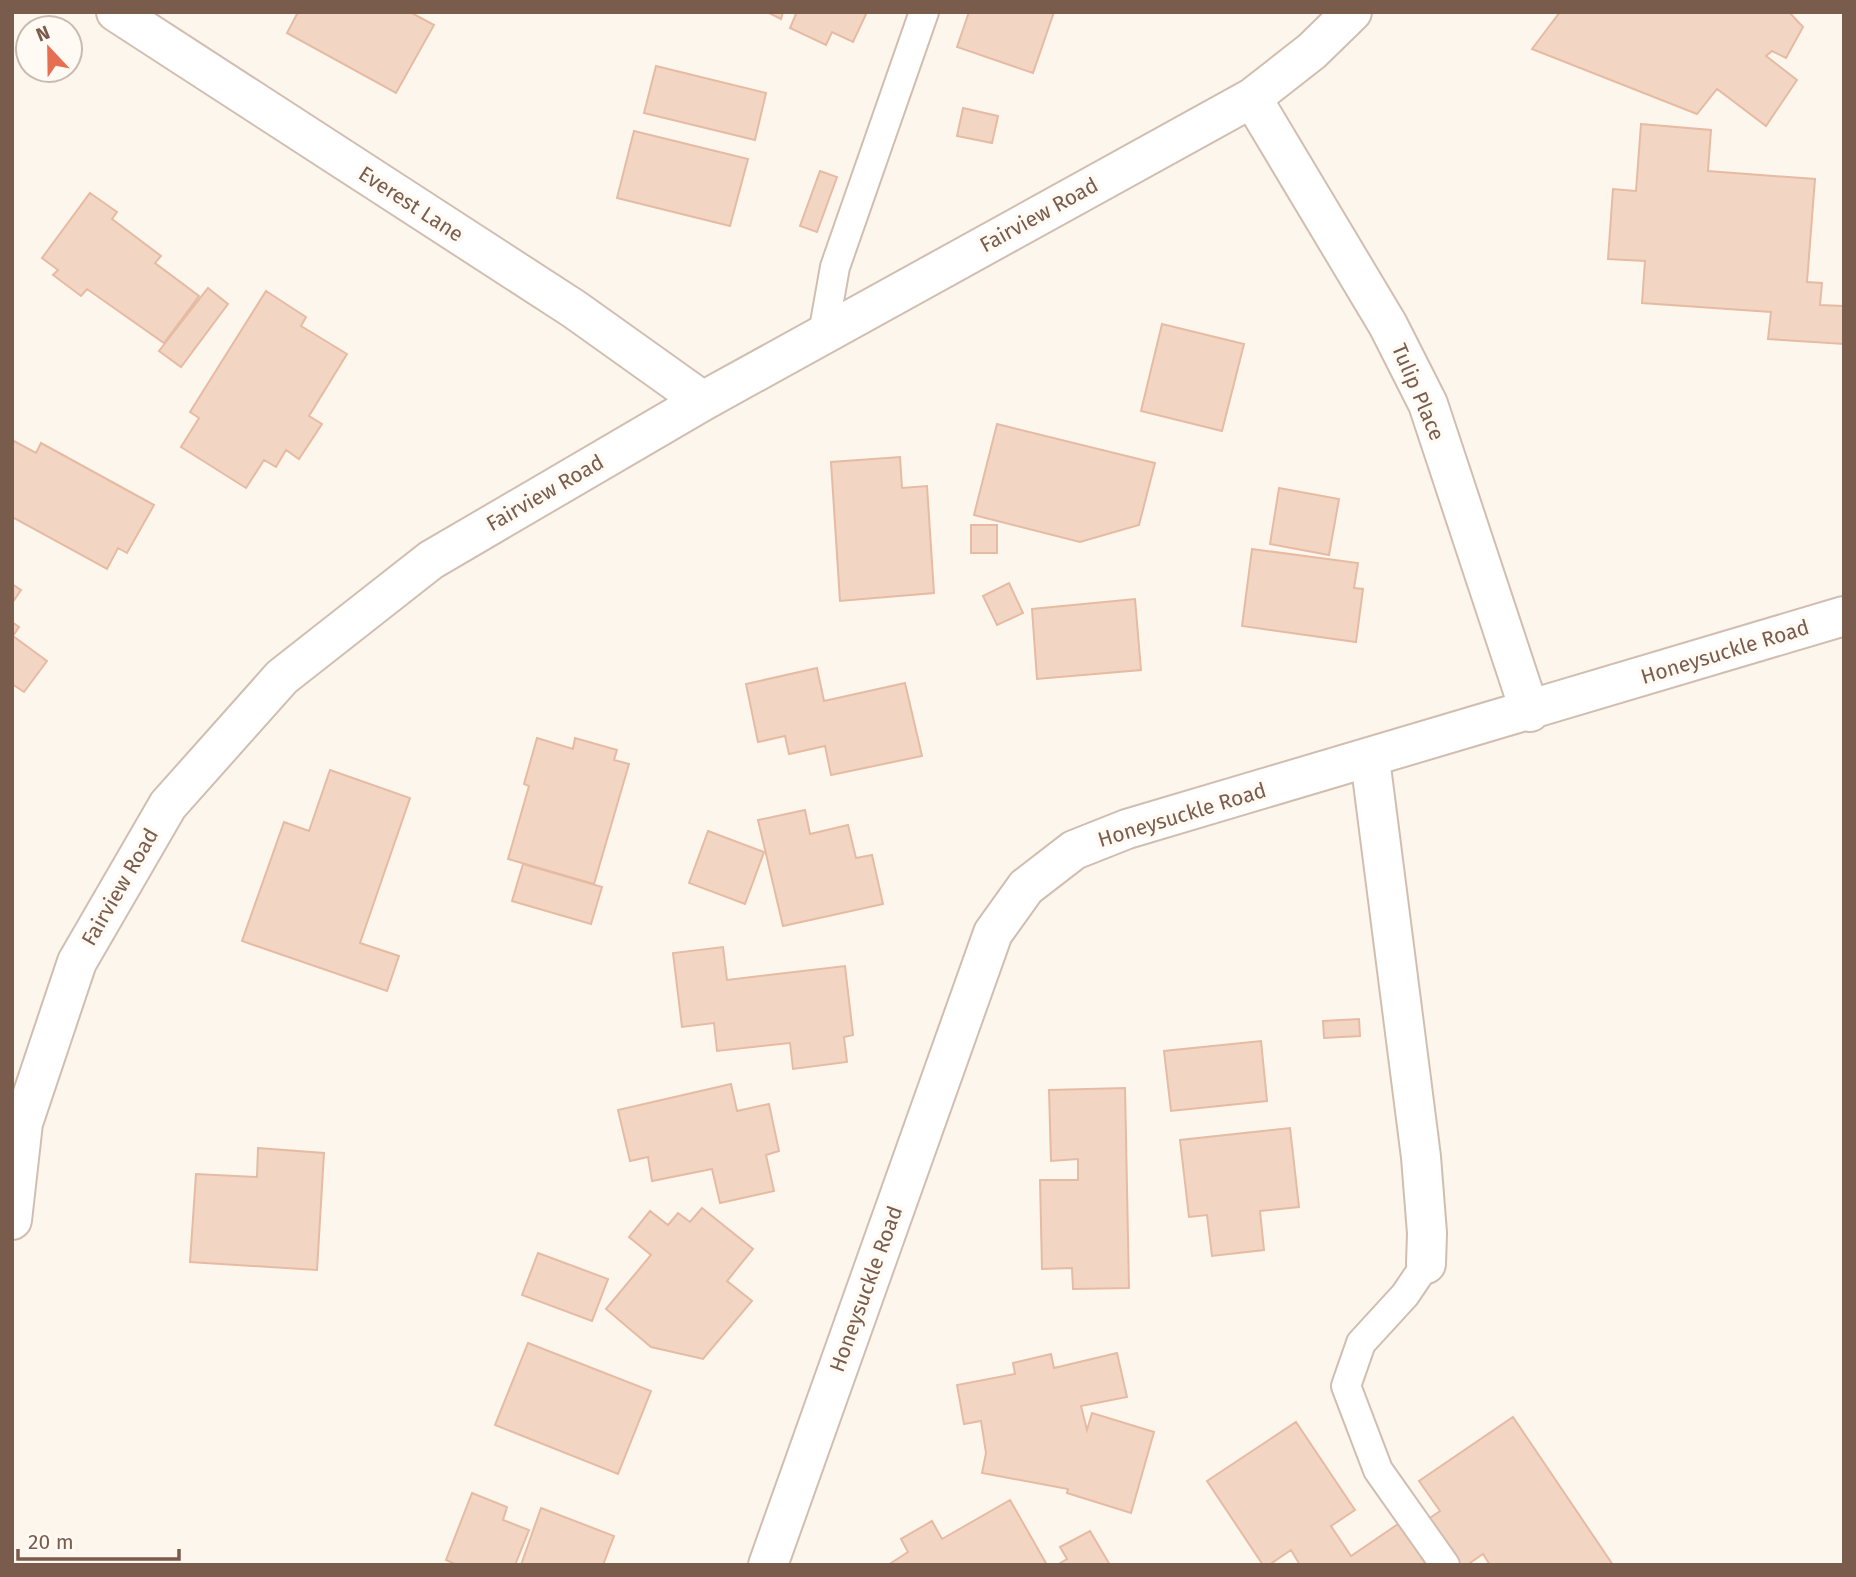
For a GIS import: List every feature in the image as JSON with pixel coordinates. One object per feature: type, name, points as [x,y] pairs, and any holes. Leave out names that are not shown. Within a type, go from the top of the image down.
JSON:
[{"type":"street","name":"Everest Lane","points":[[116,12],[160,24],[703,401]]},
{"type":"street","name":"Fairview Road","points":[[12,1220],[23,1123],[77,961],[168,805],[282,677],[430,559],[703,401],[1252,98],[1312,51],[1352,12]]},
{"type":"street","name":"Tulip Place","points":[[1252,98],[1388,325],[1428,404],[1530,712]]},
{"type":"street","name":"Honeysuckle Road","points":[[768,1565],[993,933],[1026,887],[1074,850],[1127,829],[1530,712],[1844,616]]},
{"type":"street","points":[[1370,759],[1421,1157],[1427,1233],[1426,1264]]},
{"type":"lane","points":[[823,334],[835,267],[924,12]]},
{"type":"lane","points":[[1426,1264],[1405,1295],[1361,1343],[1346,1386],[1378,1470],[1445,1565]]},
{"type":"building","points":[[298,12],[410,12],[434,25],[396,93],[287,33]]},
{"type":"building","points":[[767,12],[783,12],[781,19]]},
{"type":"building","points":[[791,12],[867,12],[853,42],[832,32],[826,45],[790,28],[796,14]]},
{"type":"building","points":[[969,12],[1054,12],[1033,73],[957,47]]},
{"type":"building","points":[[1560,12],[1789,12],[1803,27],[1786,58],[1772,51],[1766,56],[1797,80],[1766,126],[1717,89],[1697,114],[1532,49]]},
{"type":"building","points":[[656,66],[766,93],[755,140],[644,113]]},
{"type":"building","points":[[963,108],[998,116],[992,143],[957,136]]},
{"type":"building","points":[[1641,124],[1711,130],[1708,171],[1815,179],[1807,282],[1822,283],[1820,305],[1844,306],[1844,344],[1768,339],[1771,312],[1642,303],[1645,261],[1608,259],[1613,189],[1636,191]]},
{"type":"building","points":[[634,131],[748,159],[730,226],[617,198]]},
{"type":"building","points":[[820,171],[837,177],[817,232],[800,226]]},
{"type":"building","points":[[90,193],[117,212],[112,219],[161,256],[155,263],[199,296],[164,343],[87,289],[81,296],[53,275],[58,270],[42,258]]},
{"type":"building","points":[[208,288],[228,304],[181,367],[159,351]]},
{"type":"building","points":[[266,291],[306,317],[301,326],[347,354],[309,416],[322,424],[299,459],[286,450],[276,467],[264,460],[246,488],[181,447],[199,418],[190,412]]},
{"type":"building","points":[[1162,324],[1244,344],[1222,431],[1141,411]]},
{"type":"building","points":[[997,424],[1155,463],[1139,525],[1080,542],[974,515]]},
{"type":"building","points":[[12,440],[36,453],[41,443],[154,505],[127,553],[118,548],[107,569],[12,517]]},
{"type":"building","points":[[900,457],[902,488],[927,486],[934,593],[840,601],[831,462]]},
{"type":"building","points":[[1279,488],[1339,499],[1329,555],[1270,544]]},
{"type":"building","points":[[971,525],[997,525],[997,553],[971,553]]},
{"type":"building","points":[[1252,549],[1358,563],[1354,588],[1363,589],[1356,642],[1242,626]]},
{"type":"building","points":[[1009,583],[1023,613],[997,625],[983,596]]},
{"type":"building","points":[[12,584],[21,590],[12,603]]},
{"type":"building","points":[[1135,599],[1141,670],[1037,679],[1032,609]]},
{"type":"building","points":[[12,622],[19,627],[13,636],[47,661],[24,692],[12,684]]},
{"type":"building","points":[[817,668],[824,701],[905,683],[922,756],[831,775],[825,746],[789,754],[785,736],[758,742],[746,684]]},
{"type":"building","points":[[537,738],[573,749],[575,738],[617,750],[614,760],[629,764],[594,884],[508,859],[529,786],[524,784]]},
{"type":"building","points":[[330,770],[410,798],[360,943],[399,956],[387,991],[242,941],[284,822],[309,831]]},
{"type":"building","points":[[805,810],[810,834],[848,825],[856,858],[872,855],[883,904],[783,926],[758,820]]},
{"type":"building","points":[[708,831],[764,852],[745,904],[689,883]]},
{"type":"building","points":[[523,864],[602,887],[591,924],[512,901]]},
{"type":"building","points":[[723,947],[727,980],[845,966],[853,1035],[844,1037],[847,1062],[793,1069],[790,1043],[717,1051],[714,1023],[682,1027],[673,953]]},
{"type":"building","points":[[1359,1019],[1360,1036],[1324,1038],[1323,1021]]},
{"type":"building","points":[[1261,1041],[1267,1101],[1171,1111],[1164,1051]]},
{"type":"building","points":[[731,1084],[737,1111],[769,1104],[779,1151],[766,1155],[774,1191],[720,1203],[712,1169],[652,1181],[648,1157],[630,1161],[618,1110]]},
{"type":"building","points":[[1125,1088],[1129,1288],[1073,1289],[1072,1268],[1042,1269],[1040,1180],[1078,1180],[1078,1159],[1051,1161],[1049,1090]]},
{"type":"building","points":[[1290,1128],[1299,1207],[1260,1211],[1264,1250],[1212,1256],[1207,1215],[1189,1217],[1180,1140]]},
{"type":"building","points":[[258,1148],[324,1153],[317,1270],[190,1262],[196,1174],[257,1177]]},
{"type":"building","points":[[702,1208],[753,1249],[727,1281],[752,1301],[703,1359],[651,1347],[606,1309],[651,1255],[629,1237],[650,1211],[668,1225],[678,1213],[690,1222]]},
{"type":"building","points":[[538,1253],[608,1279],[592,1321],[522,1295]]},
{"type":"building","points":[[528,1343],[651,1391],[618,1474],[495,1425]]},
{"type":"building","points":[[1117,1353],[1127,1397],[1081,1406],[1087,1430],[1092,1413],[1154,1432],[1131,1513],[1067,1493],[1068,1489],[982,1473],[986,1453],[981,1421],[964,1424],[957,1385],[1015,1374],[1013,1363],[1051,1354],[1054,1368]]},
{"type":"building","points":[[1513,1417],[1613,1565],[1490,1565],[1483,1554],[1467,1565],[1457,1565],[1427,1520],[1440,1511],[1419,1481]]},
{"type":"building","points":[[1296,1422],[1355,1510],[1331,1526],[1351,1556],[1401,1522],[1430,1565],[1300,1565],[1291,1550],[1269,1565],[1263,1565],[1207,1481]]},
{"type":"building","points":[[472,1493],[507,1507],[503,1520],[529,1530],[515,1565],[457,1565],[446,1560]]},
{"type":"building","points":[[1010,1500],[1047,1565],[888,1565],[908,1552],[901,1539],[932,1521],[942,1539]]},
{"type":"building","points":[[541,1508],[614,1536],[603,1565],[521,1565]]},
{"type":"building","points":[[1090,1531],[1110,1565],[1057,1565],[1067,1559],[1060,1547]]}]
